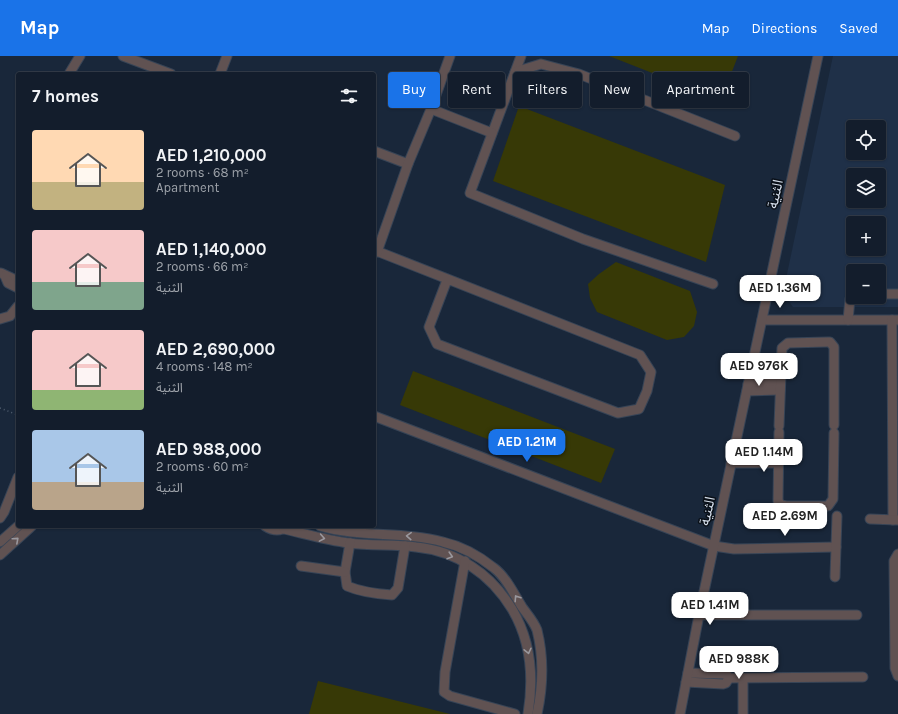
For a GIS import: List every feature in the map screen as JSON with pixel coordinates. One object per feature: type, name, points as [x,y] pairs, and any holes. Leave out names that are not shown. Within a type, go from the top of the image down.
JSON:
[{"type":"street","points":[[69,72],[72,56]]},
{"type":"street","points":[[69,72],[80,56]]},
{"type":"street","points":[[123,56],[166,72]]},
{"type":"street","points":[[221,72],[227,56]]},
{"type":"street","points":[[447,280],[429,327],[437,344],[618,413],[639,410],[647,391],[652,372],[640,354],[447,280],[376,251],[450,56]]},
{"type":"street","points":[[515,72],[521,56]]},
{"type":"street","name":"الثنية","points":[[680,714],[699,615],[818,56]]},
{"type":"street","points":[[515,72],[541,64],[571,72]]},
{"type":"street","points":[[582,75],[736,136]]},
{"type":"street","points":[[513,77],[470,193],[583,239],[713,284]]},
{"type":"street","points":[[431,109],[492,133]]},
{"type":"street","points":[[376,152],[408,164]]},
{"type":"street","points":[[2,274],[16,280]]},
{"type":"street","points":[[2,274],[8,283],[16,287]]},
{"type":"street","points":[[886,294],[898,294]]},
{"type":"street","points":[[848,320],[850,304]]},
{"type":"street","points":[[0,319],[10,316],[16,308]]},
{"type":"street","points":[[762,320],[895,320],[895,520],[870,519]]},
{"type":"street","points":[[827,342],[833,344],[833,499],[828,506],[781,505],[776,496],[780,386],[782,348],[784,345],[788,343],[827,342]]},
{"type":"street","points":[[748,388],[780,386]]},
{"type":"street","points":[[376,417],[714,546],[734,549],[836,547]]},
{"type":"street","points":[[732,459],[778,459]]},
{"type":"street","points":[[0,518],[4,512],[16,482]]},
{"type":"street","points":[[835,577],[837,516]]},
{"type":"street","points":[[0,542],[16,528]]},
{"type":"street","points":[[0,555],[30,528]]},
{"type":"street","points":[[270,528],[274,530],[282,528]]},
{"type":"street","points":[[289,528],[316,537],[350,543],[417,547],[465,561],[493,583],[506,598],[522,625],[532,669],[528,714]]},
{"type":"street","points":[[330,528],[354,533],[413,536],[442,542],[460,547],[495,568],[508,584],[536,628],[543,668],[541,698],[537,714]]},
{"type":"street","points":[[350,543],[345,572],[347,586],[356,590],[392,595],[398,588],[405,546]]},
{"type":"street","points":[[898,554],[894,561],[894,668],[898,676]]},
{"type":"street","points":[[465,561],[445,672],[444,692],[450,696],[515,714]]},
{"type":"street","points":[[301,566],[345,572]]},
{"type":"street","points":[[699,615],[857,615]]},
{"type":"street","points":[[687,677],[723,684],[726,683],[729,678],[863,677]]},
{"type":"street","points":[[743,678],[743,714]]},
{"type":"path","points":[[0,408],[16,415]]},
{"type":"shaded area","points":[[609,56],[738,56],[732,72],[652,73]]},
{"type":"shaded area","points":[[833,56],[898,56],[898,307],[793,307],[783,293]]},
{"type":"shaded area","points":[[518,108],[524,108],[725,185],[706,262],[493,181]]},
{"type":"shaded area","points":[[616,262],[690,291],[697,312],[694,326],[684,337],[667,340],[597,312],[590,298],[588,284]]},
{"type":"shaded area","points":[[413,371],[615,449],[601,483],[400,405]]},
{"type":"shaded area","points":[[318,681],[450,714],[309,714]]}]
